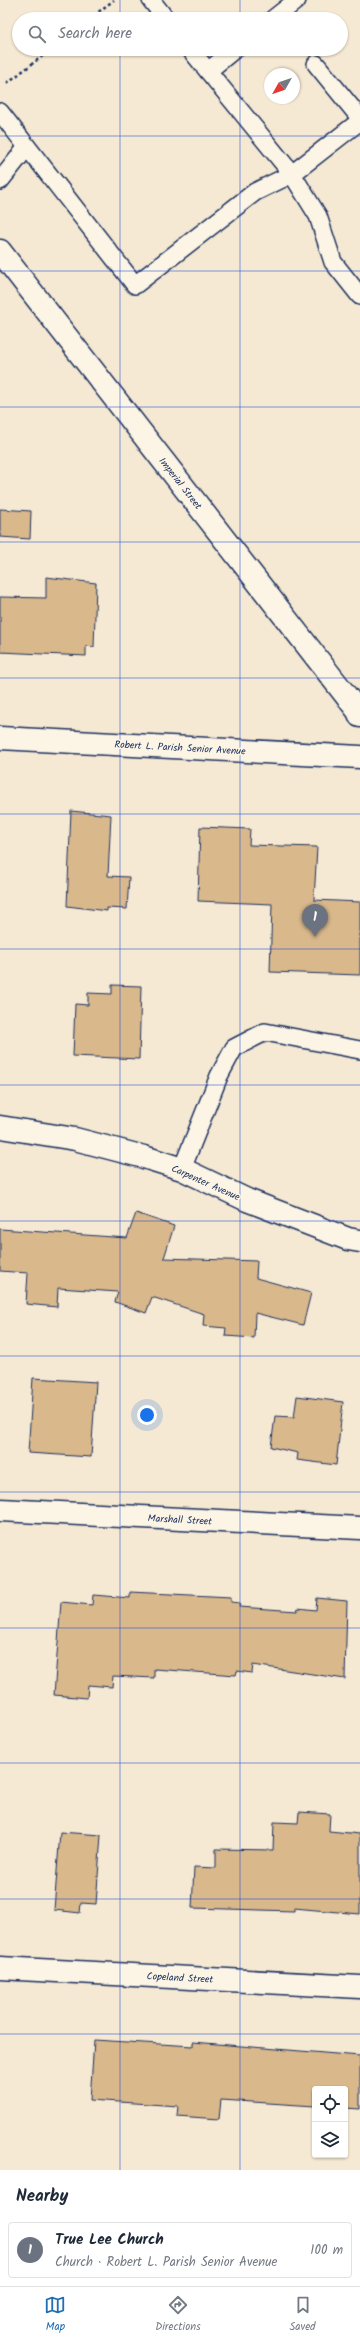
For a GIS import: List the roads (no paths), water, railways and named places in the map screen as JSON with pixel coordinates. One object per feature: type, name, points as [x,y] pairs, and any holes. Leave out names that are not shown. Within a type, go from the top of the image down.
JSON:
[{"type":"street","name":"Imperial Street","points":[[0,251],[358,711],[360,716]]},
{"type":"street","name":"Robert L. Parish Senior Avenue","points":[[0,738],[360,757]]},
{"type":"street","name":"Carpenter Avenue","points":[[0,1126],[75,1139],[182,1169],[247,1200],[348,1239],[360,1242]]},
{"type":"street","name":"Marshall Street","points":[[0,1510],[360,1528]]},
{"type":"street","name":"Copeland Street","points":[[0,1968],[360,1987]]},
{"type":"lane","points":[[151,0],[160,12]]},
{"type":"lane","points":[[282,12],[297,0]]},
{"type":"lane","points":[[196,56],[292,174],[318,216],[333,262],[360,296]]},
{"type":"lane","points":[[208,70],[226,56]]},
{"type":"lane","points":[[316,64],[360,118]]},
{"type":"lane","points":[[0,112],[135,285],[255,192],[292,174],[360,121]]},
{"type":"lane","points":[[0,181],[27,147]]},
{"type":"lane","points":[[182,1169],[219,1076],[234,1048],[265,1032],[360,1050]]},
{"type":"place","name":"True Lee Church","points":[[315,937]]}]
